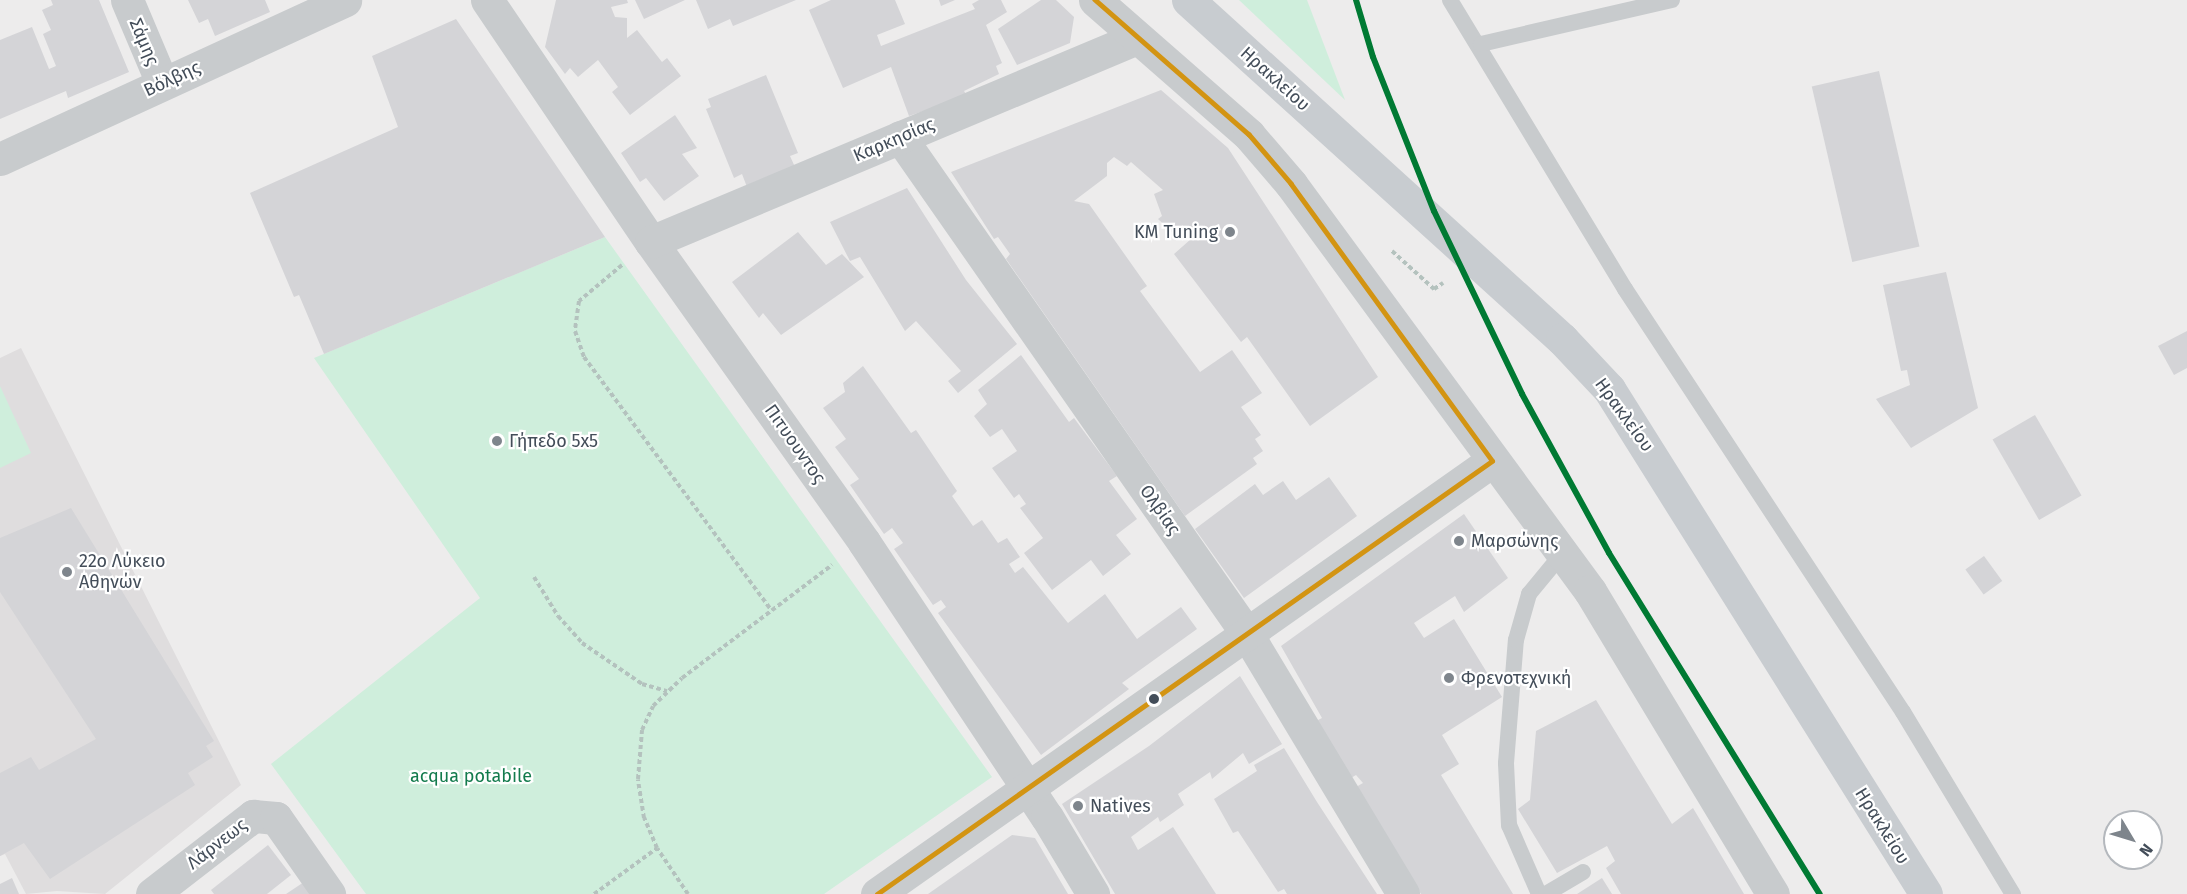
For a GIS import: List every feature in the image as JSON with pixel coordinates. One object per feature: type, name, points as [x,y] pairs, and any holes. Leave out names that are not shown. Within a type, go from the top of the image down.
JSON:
[{"type":"main road","name":"Ηρακλείου","points":[[1188,0],[1562,339],[1609,389],[1926,894]]},
{"type":"street","name":"Σάμης","points":[[127,0],[162,83]]},
{"type":"street","name":"Βόλβης","points":[[0,159],[345,0]]},
{"type":"street","name":"Πιτυουντος","points":[[487,0],[651,242],[864,542],[1028,788],[1093,894]]},
{"type":"street","points":[[1095,0],[1249,135],[1291,184],[1492,461],[1590,591],[1773,894]]},
{"type":"street","name":"Καρκησίας","points":[[651,242],[1137,38]]},
{"type":"street","name":"Ολβίας","points":[[900,137],[1247,634],[1403,894]]},
{"type":"street","points":[[877,894],[1492,461]]},
{"type":"street","name":"Λάρνεως","points":[[152,894],[253,816],[276,818],[329,894]]},
{"type":"lane","points":[[1450,0],[1481,44],[1625,289],[1903,712],[2013,894]]},
{"type":"lane","points":[[1481,44],[1672,0]]},
{"type":"lane","points":[[1539,894],[1509,825],[1506,764],[1516,640],[1529,594],[1562,554]]},
{"type":"lane","points":[[1546,894],[1583,872]]},
{"type":"path","points":[[651,242],[579,301],[575,331],[584,357],[771,610]]},
{"type":"path","points":[[1385,244],[1434,289]]},
{"type":"path","points":[[688,894],[657,848],[644,818],[638,779],[642,730],[653,706],[668,691],[771,610],[864,542]]},
{"type":"path","points":[[534,577],[558,616],[582,643],[642,684],[668,691]]},
{"type":"path","points":[[594,894],[657,848]]},
{"type":"shaded area","name":"22ο Λύκειο Αθηνών","points":[[21,348],[241,785],[105,894],[57,891],[26,894],[5,854],[0,856],[0,358]]},
{"type":"green space","points":[[1239,0],[1307,0],[1345,100]]},
{"type":"green space","name":"acqua potabile","points":[[605,237],[992,777],[824,894],[366,894],[271,764],[480,598],[314,358]]},
{"type":"green space","points":[[0,386],[31,453],[0,468]]},
{"type":"building","points":[[51,0],[99,0],[129,72],[68,98],[66,91],[0,119],[0,40],[32,27],[49,69],[56,66],[43,34],[51,30],[42,10],[53,5]]},
{"type":"building","points":[[188,0],[265,0],[270,12],[215,36],[208,19],[199,23]]},
{"type":"building","points":[[556,0],[627,0],[628,3],[611,7],[615,17],[627,18],[627,38],[637,30],[662,62],[667,58],[681,76],[630,115],[612,92],[618,87],[598,60],[578,77],[570,68],[565,74],[545,47]]},
{"type":"building","points":[[635,0],[685,0],[644,19]]},
{"type":"building","points":[[696,0],[796,0],[733,26],[730,19],[708,29]]},
{"type":"building","points":[[831,0],[895,0],[905,24],[877,35],[881,46],[975,9],[972,4],[979,0],[1001,0],[1007,12],[986,25],[1002,63],[996,66],[999,74],[964,91],[967,96],[909,116],[891,67],[843,88],[809,10]]},
{"type":"building","points":[[939,0],[955,0],[941,6]]},
{"type":"building","points":[[1041,0],[1056,0],[1074,17],[1070,43],[1017,65],[998,29]]},
{"type":"building","points":[[456,19],[605,237],[324,354],[299,295],[294,297],[250,193],[398,127],[372,56]]},
{"type":"building","points":[[1879,71],[1919,246],[1852,262],[1812,87]]},
{"type":"building","points":[[766,75],[798,153],[790,156],[795,167],[747,187],[742,174],[734,178],[706,109],[711,107],[708,99]]},
{"type":"building","points":[[1161,90],[1228,148],[1378,377],[1310,426],[1247,337],[1241,342],[1174,254],[1191,239],[1187,233],[1179,239],[1158,219],[1162,216],[1154,194],[1163,190],[1131,162],[1127,166],[1114,157],[1107,163],[1107,176],[1074,201],[1089,204],[1147,286],[1140,291],[1200,372],[1232,350],[1262,393],[1241,407],[1261,435],[1255,439],[1263,451],[1253,458],[1257,464],[1185,516],[1006,259],[1010,254],[998,237],[994,239],[951,172]]},
{"type":"building","points":[[675,115],[697,148],[682,154],[699,176],[664,201],[646,178],[640,182],[621,153]]},
{"type":"building","points":[[907,188],[966,280],[1017,344],[958,393],[948,381],[961,371],[916,321],[905,331],[860,257],[850,261],[830,222]]},
{"type":"building","points":[[798,232],[826,265],[842,254],[864,277],[781,335],[763,313],[759,318],[732,282]]},
{"type":"building","points":[[1946,272],[1978,408],[1911,448],[1876,399],[1910,385],[1907,370],[1901,371],[1883,285]]},
{"type":"building","points":[[2187,331],[2187,368],[2174,375],[2158,346]]},
{"type":"building","points":[[1021,355],[1069,422],[1074,418],[1117,476],[1109,481],[1137,519],[1116,535],[1131,554],[1103,576],[1091,560],[1052,590],[1024,553],[1043,538],[1020,508],[1026,504],[1019,494],[1014,498],[992,468],[1017,451],[1002,429],[990,437],[974,416],[987,404],[978,390]]},
{"type":"building","points":[[863,366],[911,433],[916,430],[957,491],[952,496],[973,526],[982,520],[998,543],[1007,538],[1020,557],[1009,564],[1015,573],[1023,567],[1068,623],[1105,594],[1137,639],[1181,607],[1197,629],[1122,683],[1129,689],[1041,755],[938,613],[946,607],[941,600],[933,605],[894,549],[903,543],[892,528],[884,534],[850,485],[859,479],[835,447],[846,439],[823,408],[845,392],[843,383]]},
{"type":"building","points":[[2035,415],[2082,496],[2039,520],[1993,440]]},
{"type":"building","points":[[1329,477],[1357,516],[1244,598],[1195,529],[1255,484],[1263,495],[1283,481],[1296,500]]},
{"type":"building","points":[[71,508],[214,741],[206,746],[213,757],[188,773],[195,785],[50,879],[24,843],[0,856],[0,773],[31,757],[39,770],[96,739],[0,592],[0,538]]},
{"type":"building","points":[[1464,514],[1508,578],[1464,612],[1455,596],[1414,623],[1424,638],[1454,619],[1502,697],[1442,735],[1459,764],[1441,775],[1513,894],[1421,894],[1356,787],[1363,783],[1356,775],[1351,778],[1316,721],[1322,718],[1281,646]]},
{"type":"building","points":[[1984,556],[2002,581],[1984,595],[1965,570]]},
{"type":"building","points":[[1240,676],[1282,744],[1249,764],[1243,753],[1212,779],[1210,772],[1178,794],[1184,805],[1160,822],[1158,817],[1131,837],[1138,850],[1173,827],[1216,894],[1115,894],[1062,804],[1149,746]]},
{"type":"building","points":[[1596,700],[1672,824],[1693,808],[1744,894],[1621,894],[1606,868],[1615,861],[1607,846],[1557,873],[1518,809],[1530,800],[1536,731]]},
{"type":"building","points":[[1284,748],[1377,894],[1287,894],[1284,889],[1278,892],[1238,831],[1233,833],[1214,799],[1257,771],[1254,765]]},
{"type":"building","points":[[1012,835],[1035,838],[1068,894],[928,894]]},
{"type":"building","points":[[268,845],[291,875],[267,894],[214,894],[211,890]]},
{"type":"building","points":[[12,878],[19,894],[0,894],[0,884]]},
{"type":"building","points":[[1602,878],[1612,894],[1577,894]]},
{"type":"building","points":[[304,882],[312,894],[286,894]]},
{"type":"transit line","points":[[877,894],[1492,461],[1291,184],[1249,135],[1095,0]]},
{"type":"transit line","points":[[1356,0],[1373,57],[1434,211],[1522,394],[1609,553],[1820,894]]},
{"type":"place","name":"KM Tuning","points":[[1230,232]]},
{"type":"place","name":"Γήπεδο 5x5","points":[[497,441]]},
{"type":"place","name":"Μαρσώνης","points":[[1459,541]]},
{"type":"place","name":"22ο Λύκειο Αθηνών","points":[[67,572]]},
{"type":"place","name":"Φρενοτεχνική","points":[[1449,678]]},
{"type":"place","name":"Natives","points":[[1078,806]]}]
